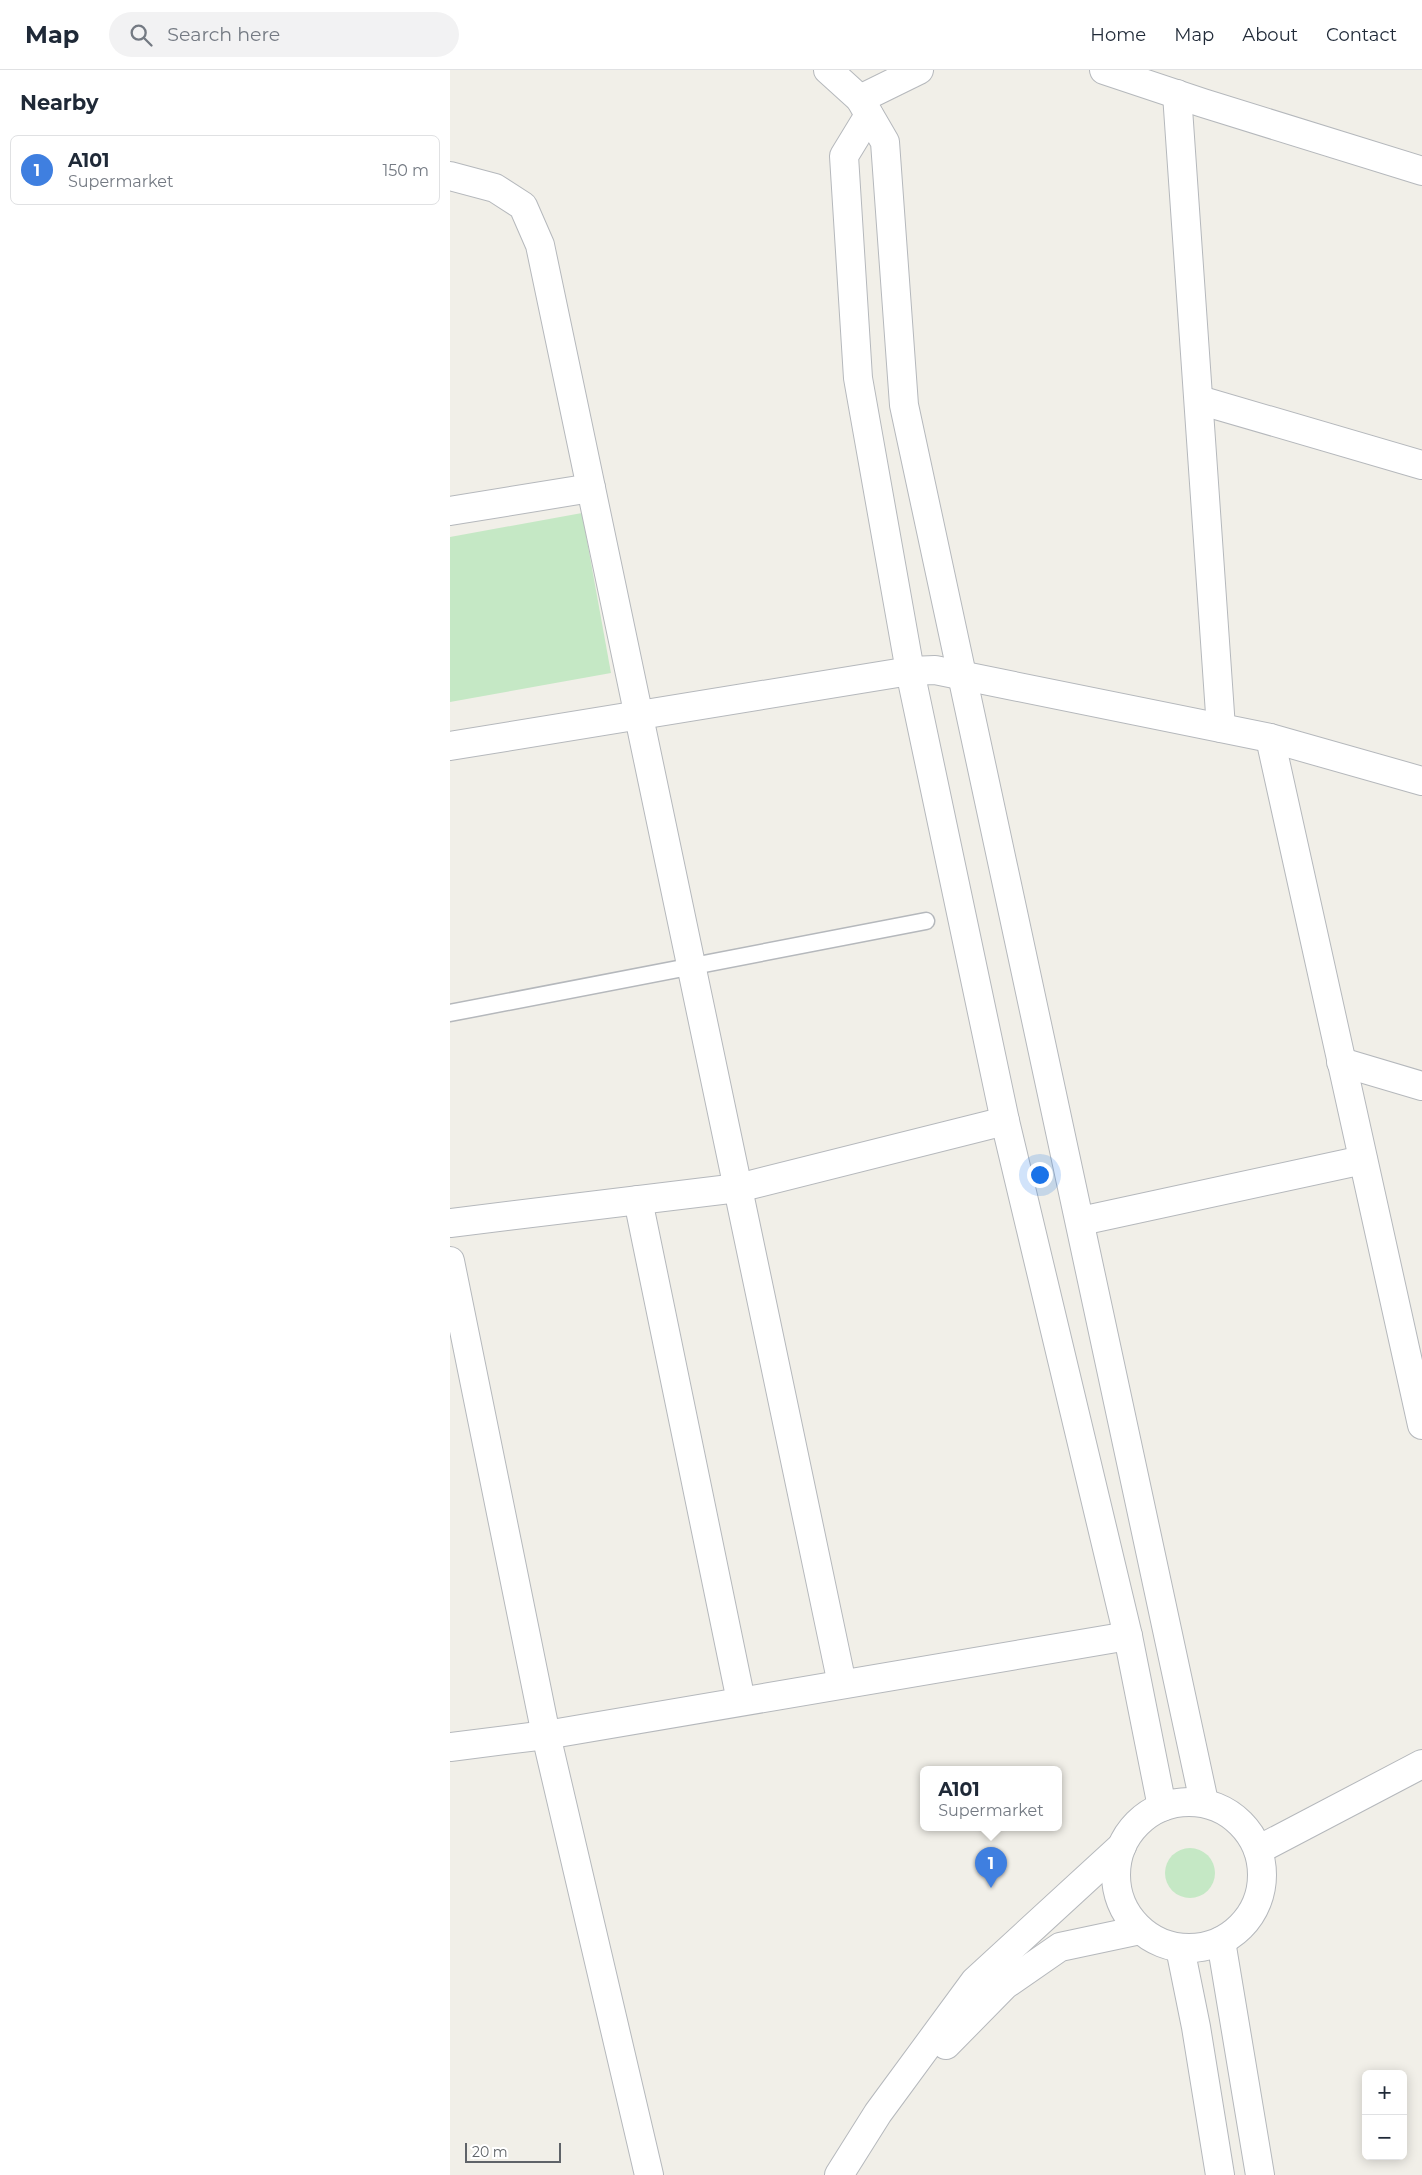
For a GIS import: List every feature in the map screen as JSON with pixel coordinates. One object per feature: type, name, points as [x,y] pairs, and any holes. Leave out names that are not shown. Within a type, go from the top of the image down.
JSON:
[{"type":"street","points":[[828,70],[864,107],[885,142],[904,405],[1204,1802]]},
{"type":"street","points":[[919,70],[864,107],[844,156],[858,378],[910,671],[1005,1121],[1128,1636],[1162,1807]]},
{"type":"street","points":[[1104,70],[1422,171]]},
{"type":"street","points":[[1177,94],[1221,728]]},
{"type":"street","points":[[450,176],[495,188],[524,206],[540,245],[842,1684]]},
{"type":"street","points":[[1198,400],[1422,466]]},
{"type":"street","points":[[450,511],[591,488]]},
{"type":"street","points":[[450,746],[910,671],[935,670],[1270,738],[1422,781]]},
{"type":"street","points":[[1270,738],[1422,1425]]},
{"type":"street","points":[[1341,1062],[1422,1086]]},
{"type":"street","points":[[450,1223],[738,1188],[1005,1121]]},
{"type":"street","points":[[1080,1221],[1363,1160]]},
{"type":"street","points":[[638,1200],[741,1701]]},
{"type":"street","points":[[450,1261],[546,1735],[649,2175]]},
{"type":"street","points":[[450,1747],[546,1735],[1128,1636]]},
{"type":"street","points":[[1258,1850],[1422,1764]]},
{"type":"street","points":[[838,2175],[878,2113],[976,1981],[1122,1846],[1136,1825],[1156,1809],[1179,1802],[1204,1802],[1227,1812],[1246,1828],[1258,1850],[1263,1874],[1259,1899],[1246,1921],[1228,1938],[1204,1947],[1180,1948],[1159,1942],[1140,1930],[1126,1912],[1118,1892],[1116,1870],[1122,1846]]},
{"type":"street","points":[[878,2113],[1005,1985],[1060,1947],[1140,1930]]},
{"type":"street","points":[[1221,1940],[1260,2175]]},
{"type":"street","points":[[1180,1948],[1196,2027],[1220,2175]]},
{"type":"lane","points":[[450,1013],[926,920]]},
{"type":"green space","points":[[582,513],[611,673],[450,702],[450,537]]},
{"type":"green space","points":[[1190,1848],[1199,1850],[1210,1859],[1215,1873],[1213,1882],[1204,1893],[1190,1898],[1181,1896],[1170,1887],[1165,1873],[1167,1864],[1176,1853]]},
{"type":"place","name":"A101","points":[[991,1888]]}]
